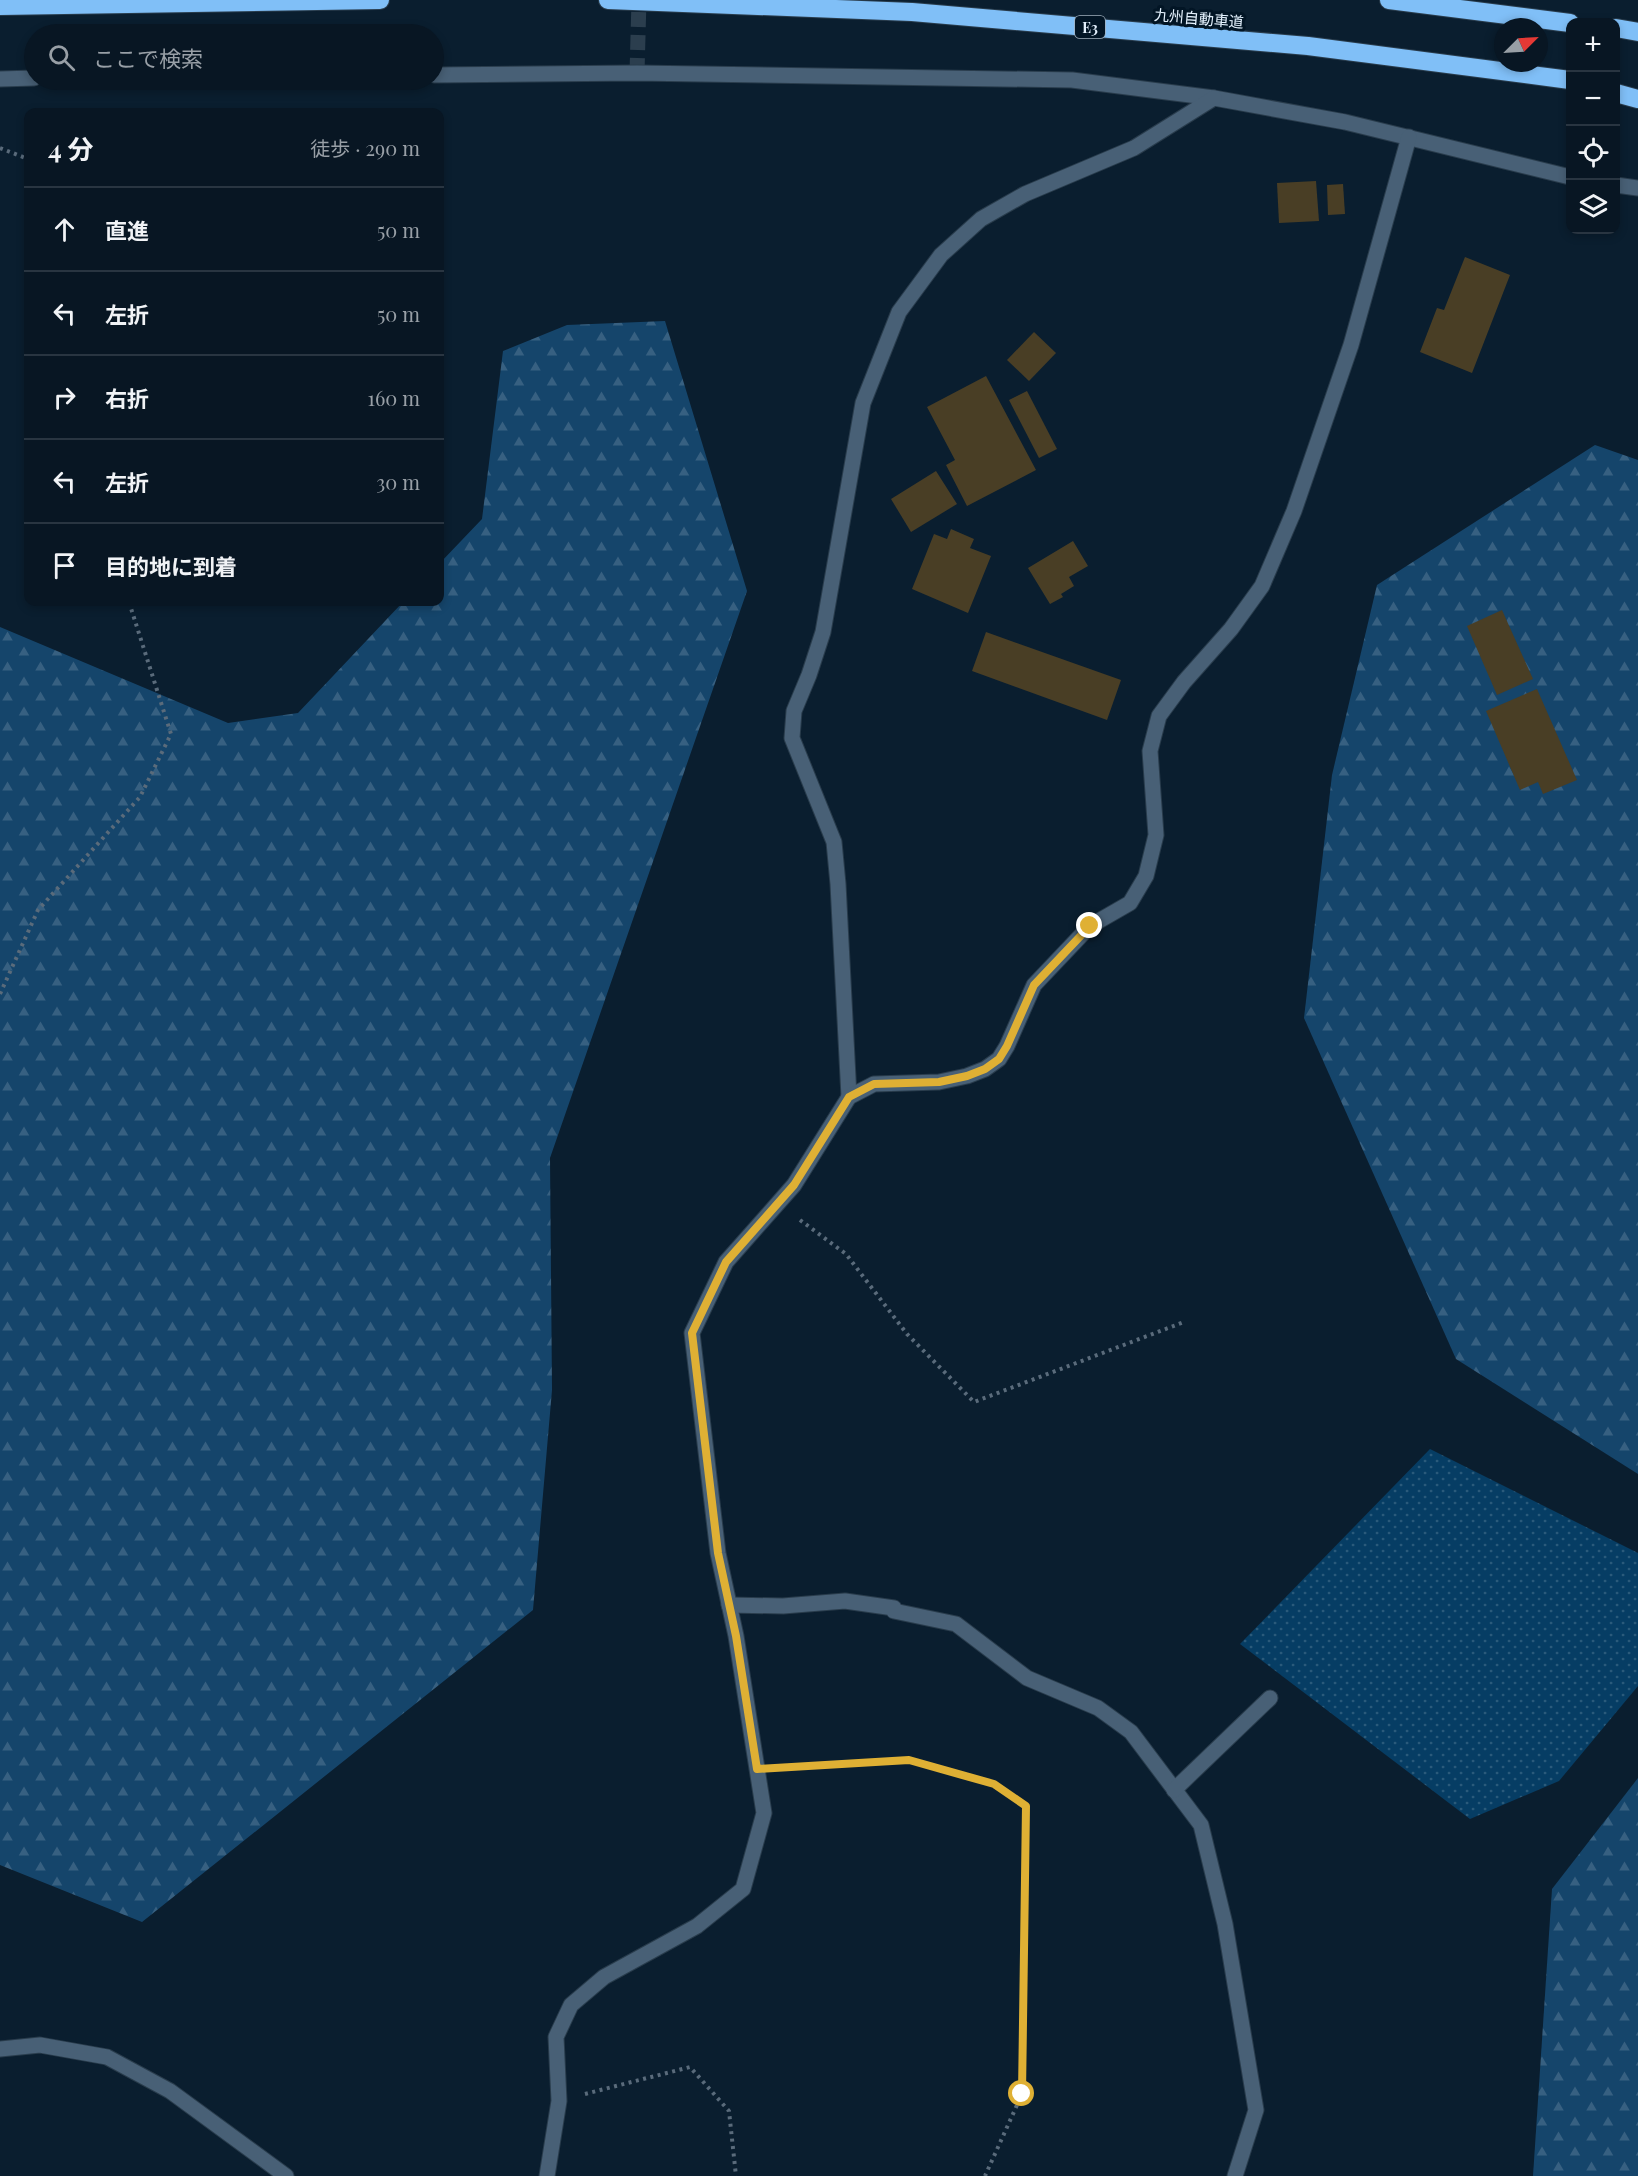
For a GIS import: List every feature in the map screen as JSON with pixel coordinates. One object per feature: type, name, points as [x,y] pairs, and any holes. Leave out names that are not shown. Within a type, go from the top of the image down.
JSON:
[{"type":"highway","points":[[0,6],[380,0]]},
{"type":"highway","name":"九州自動車道","points":[[608,0],[924,13],[1308,45],[1566,79]]},
{"type":"highway","points":[[1389,0],[1566,22]]},
{"type":"highway","points":[[1620,29],[1638,32]]},
{"type":"highway","points":[[1620,88],[1638,91]]},
{"type":"highway","points":[[1620,94],[1638,99]]},
{"type":"street","points":[[444,75],[637,73],[1072,80],[1214,98],[1345,122],[1566,176]]},
{"type":"street","points":[[0,79],[24,78]]},
{"type":"street","points":[[849,1097],[834,842],[792,738],[794,711],[823,632],[862,404],[899,312],[941,255],[981,219],[1025,194],[1134,148],[1214,98]]},
{"type":"street","points":[[547,2176],[559,2101],[556,2037],[571,2006],[604,1977],[697,1926],[743,1889],[764,1813],[718,1553],[692,1333],[726,1262],[794,1185],[849,1097],[874,1084],[939,1082],[967,1076],[992,1064],[999,1059],[1007,1046],[1034,985],[1090,926],[1130,903],[1146,876],[1156,835],[1150,751],[1159,716],[1184,682],[1231,629],[1262,586],[1290,522],[1351,345],[1409,137]]},
{"type":"street","points":[[1620,186],[1638,188]]},
{"type":"street","points":[[729,1605],[783,1606],[845,1600],[894,1608],[894,1611],[956,1624],[1027,1678],[1098,1708],[1131,1732],[1201,1825],[1225,1924],[1256,2110],[1235,2176]]},
{"type":"street","points":[[1174,1790],[1270,1698]]},
{"type":"street","points":[[0,2049],[40,2045],[107,2057],[170,2091],[286,2176]]},
{"type":"path","points":[[0,148],[24,157]]},
{"type":"path","points":[[0,994],[38,910],[140,797],[171,734],[130,606]]},
{"type":"path","points":[[777,1204],[846,1254],[907,1334],[974,1402],[1184,1322]]},
{"type":"path","points":[[757,1769],[909,1760],[994,1784],[1026,1806],[1022,2094],[985,2176]]},
{"type":"path","points":[[559,2101],[690,2067],[729,2111],[736,2176]]},
{"type":"shaded area","points":[[1430,1449],[1638,1553],[1638,1686],[1559,1781],[1470,1819],[1240,1644]]},
{"type":"green space","points":[[665,321],[747,591],[550,1158],[552,1390],[533,1610],[142,1922],[0,1865],[0,627],[228,723],[298,713],[399,606],[444,606],[444,559],[482,519],[503,351],[567,325]]},
{"type":"green space","points":[[1595,445],[1638,460],[1638,1474],[1456,1359],[1304,1018],[1332,775],[1377,585]]},
{"type":"green space","points":[[1638,1778],[1638,2176],[1533,2176],[1552,1889]]},
{"type":"building","points":[[1316,181],[1319,221],[1279,223],[1277,183]]},
{"type":"building","points":[[1343,184],[1345,214],[1328,215],[1327,185]]},
{"type":"building","points":[[1465,257],[1510,275],[1472,373],[1420,352],[1437,308],[1444,310]]},
{"type":"building","points":[[1034,332],[1056,353],[1029,381],[1007,360]]},
{"type":"building","points":[[986,376],[1036,470],[967,506],[946,465],[955,460],[927,407]]},
{"type":"building","points":[[1027,391],[1057,449],[1039,458],[1009,400]]},
{"type":"building","points":[[936,471],[957,504],[911,532],[891,499]]},
{"type":"building","points":[[951,529],[974,539],[970,548],[991,556],[968,613],[912,589],[934,534],[947,539]]},
{"type":"building","points":[[1073,541],[1088,566],[1069,577],[1074,586],[1061,594],[1063,597],[1050,604],[1028,568]]},
{"type":"building","points":[[1502,610],[1533,679],[1497,695],[1467,626]]},
{"type":"building","points":[[986,632],[1121,680],[1107,720],[972,671]]},
{"type":"building","points":[[1537,689],[1577,780],[1543,794],[1538,782],[1520,790],[1486,711]]},
{"type":"tunnel","points":[[637,73],[639,0]]},
{"type":"route","points":[[1022,2094],[1026,1806],[994,1784],[909,1760],[757,1769],[736,1636],[718,1553],[692,1333],[726,1262],[794,1185],[849,1097],[874,1084],[939,1082],[967,1076],[985,1069],[999,1059],[1007,1046],[1034,985],[1090,926]]}]
